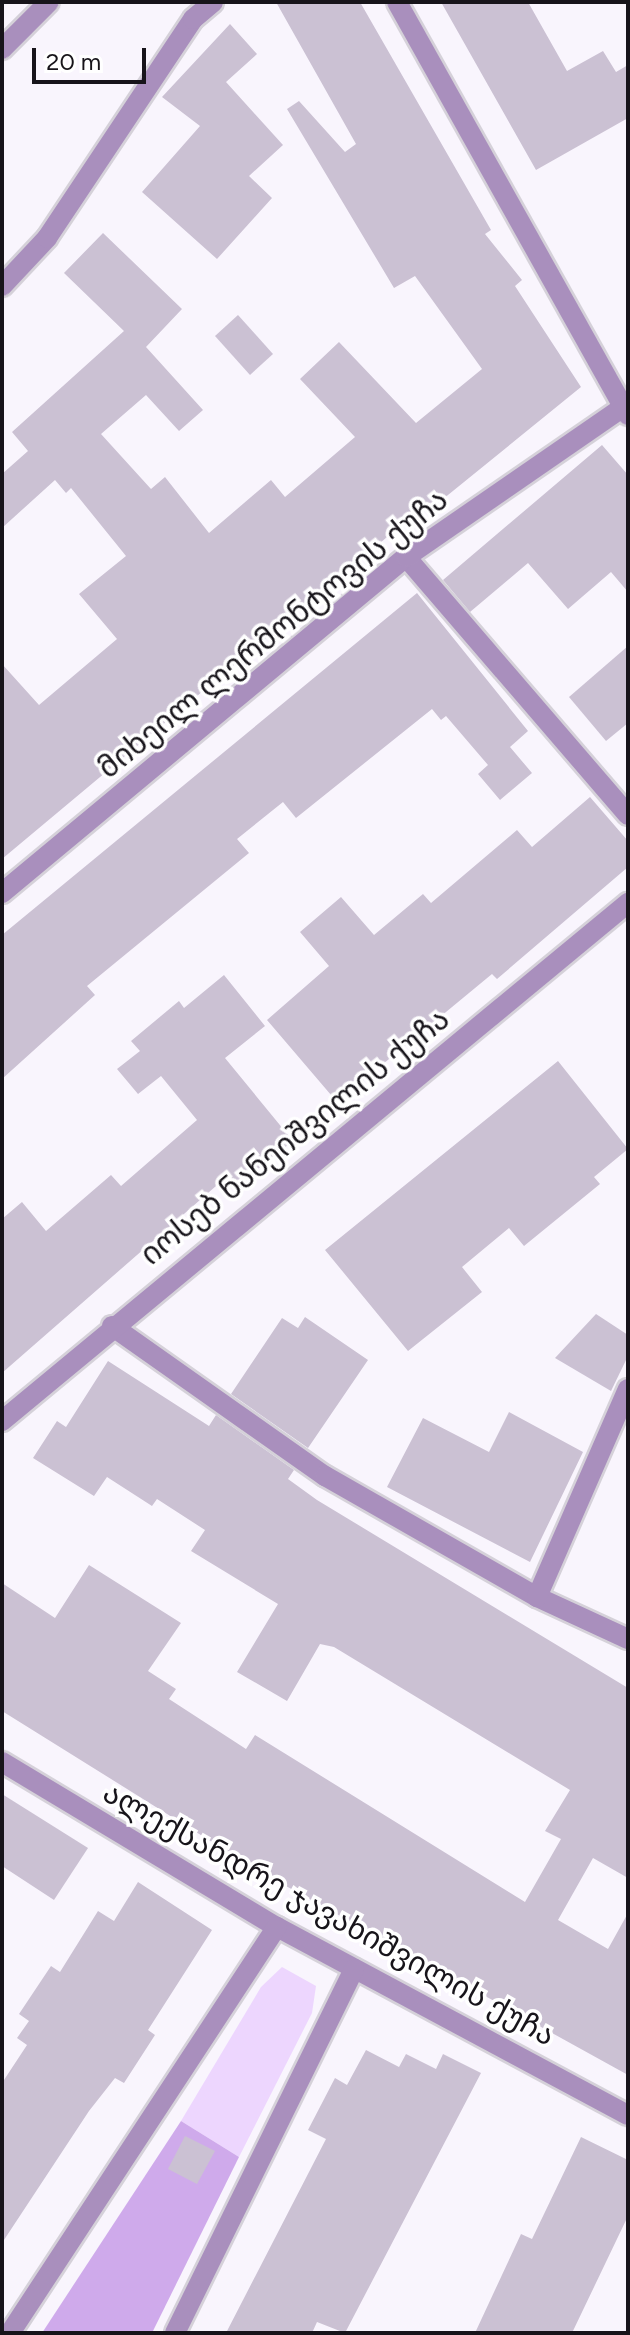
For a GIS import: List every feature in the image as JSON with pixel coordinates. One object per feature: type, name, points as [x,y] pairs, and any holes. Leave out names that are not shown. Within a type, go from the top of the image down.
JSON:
[{"type":"street","points":[[2,49],[49,2]]},
{"type":"street","points":[[2,286],[47,238],[193,19],[213,2]]},
{"type":"street","points":[[397,2],[626,409]]},
{"type":"street","name":"მიხეილ ლერმონტოვის ქუჩა","points":[[2,893],[406,557],[626,409]]},
{"type":"street","points":[[406,557],[628,815]]},
{"type":"street","name":"იოსებ ნანეიშვილის ქუჩა","points":[[2,1421],[112,1326],[628,903]]},
{"type":"street","points":[[112,1326],[325,1476],[537,1597],[628,1639]]},
{"type":"street","points":[[537,1597],[628,1389]]},
{"type":"street","name":"ალექსანდრე ჯავახიშვილის ქუჩა","points":[[2,1762],[277,1927],[628,2115]]},
{"type":"street","points":[[10,2333],[277,1927]]},
{"type":"street","points":[[175,2333],[354,1969]]},
{"type":"shaded area","points":[[282,1967],[316,1986],[312,2013],[239,2157],[181,2121],[261,1987]]},
{"type":"shaded area","points":[[181,2121],[239,2157],[152,2333],[42,2333]]},
{"type":"building","points":[[276,2],[360,2],[491,230],[485,234],[522,280],[515,286],[581,387],[427,512],[423,507],[2,859],[2,664],[39,705],[117,639],[79,594],[126,556],[71,488],[66,493],[55,480],[2,528],[2,474],[28,451],[12,432],[124,331],[64,273],[103,233],[182,309],[146,347],[203,410],[179,431],[146,395],[101,434],[151,489],[165,477],[209,533],[271,480],[285,497],[355,437],[300,379],[339,342],[416,423],[482,369],[415,276],[394,288],[287,109],[299,101],[345,152],[356,144]]},
{"type":"building","points":[[441,2],[528,2],[567,71],[603,51],[616,72],[628,65],[628,118],[536,170]]},
{"type":"building","points":[[230,24],[257,54],[226,82],[283,145],[249,176],[272,198],[217,259],[142,192],[200,126],[162,97]]},
{"type":"building","points":[[238,315],[273,354],[250,375],[215,336]]},
{"type":"building","points":[[602,445],[628,475],[628,592],[611,572],[568,609],[528,563],[470,612],[443,580]]},
{"type":"building","points":[[417,593],[528,731],[510,747],[532,773],[500,800],[478,774],[488,765],[446,716],[441,720],[432,709],[296,818],[283,802],[237,839],[249,853],[87,986],[95,995],[2,1079],[2,935]]},
{"type":"building","points":[[628,646],[628,723],[606,741],[569,697]]},
{"type":"building","points":[[590,797],[628,841],[628,867],[497,979],[492,974],[337,1102],[267,1020],[329,966],[300,932],[341,897],[374,935],[423,894],[431,903],[517,830],[532,847]]},
{"type":"building","points":[[224,975],[265,1026],[225,1058],[293,1141],[234,1188],[224,1179],[2,1373],[2,1219],[22,1202],[46,1231],[111,1175],[121,1186],[197,1120],[161,1076],[138,1094],[117,1069],[140,1051],[131,1041],[179,1001],[184,1008]]},
{"type":"building","points":[[558,1061],[628,1149],[594,1177],[600,1184],[524,1246],[509,1228],[462,1267],[482,1292],[408,1351],[325,1250]]},
{"type":"building","points":[[596,1314],[628,1335],[628,1356],[611,1391],[555,1358]]},
{"type":"building","points":[[305,1317],[368,1360],[308,1448],[231,1394],[282,1318],[298,1328]]},
{"type":"building","points":[[108,1361],[209,1426],[216,1415],[294,1470],[288,1479],[317,1500],[628,1688],[628,1878],[593,1858],[558,1920],[608,1949],[628,1913],[628,2075],[257,1870],[2,1711],[2,1583],[55,1618],[89,1565],[181,1623],[148,1671],[176,1689],[169,1699],[246,1749],[255,1735],[525,1902],[561,1839],[545,1831],[570,1790],[334,1647],[320,1644],[287,1701],[237,1672],[278,1604],[191,1551],[205,1530],[157,1499],[152,1506],[107,1477],[94,1496],[33,1458],[57,1421],[66,1427]]},
{"type":"building","points":[[509,1412],[583,1452],[530,1562],[387,1487],[423,1418],[489,1452]]},
{"type":"building","points":[[2,1794],[88,1848],[54,1900],[2,1866]]},
{"type":"building","points":[[138,1882],[212,1930],[148,2030],[155,2035],[124,2083],[115,2078],[89,2111],[2,2243],[2,2083],[27,2045],[17,2038],[29,2021],[19,2014],[51,1966],[60,1972],[98,1911],[114,1921]]},
{"type":"building","points":[[366,2050],[399,2067],[406,2054],[436,2069],[443,2054],[481,2073],[345,2333],[317,2322],[312,2333],[226,2333],[326,2139],[308,2130],[335,2078],[347,2085]]},
{"type":"building","points":[[185,2136],[215,2151],[197,2184],[168,2169]]},
{"type":"building","points":[[581,2137],[628,2160],[628,2216],[572,2333],[475,2333],[521,2234],[532,2239]]}]
